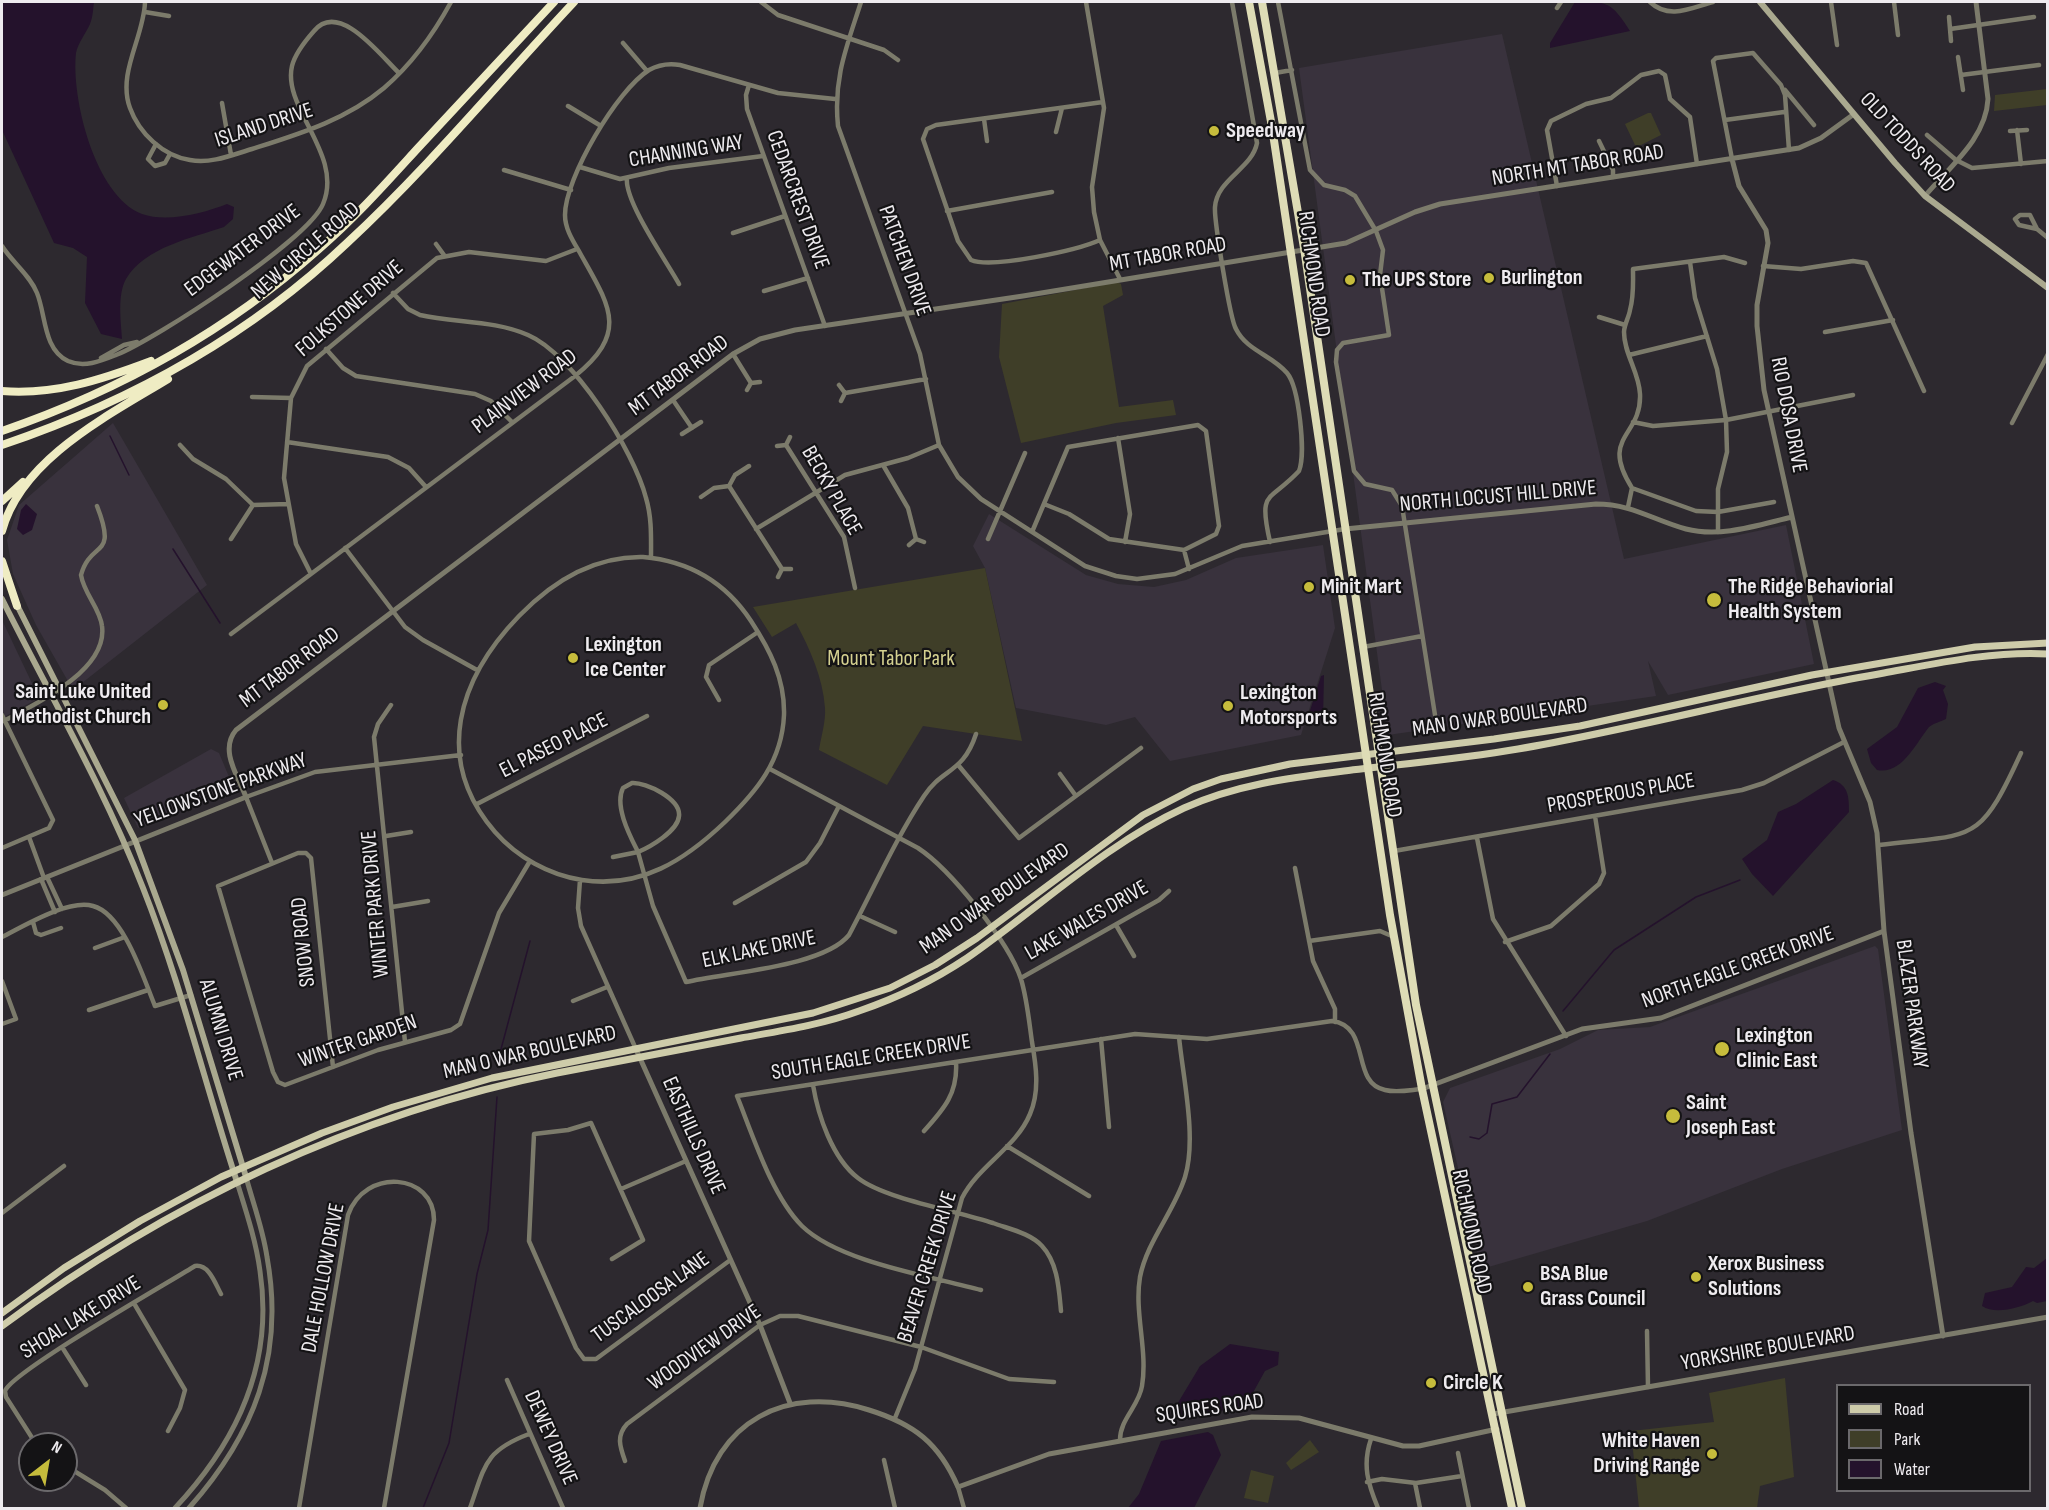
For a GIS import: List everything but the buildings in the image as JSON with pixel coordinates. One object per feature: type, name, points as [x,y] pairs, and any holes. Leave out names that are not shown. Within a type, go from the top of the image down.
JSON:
[{"type":"highway","name":"NEW CIRCLE ROAD","points":[[2,430],[107,389],[195,341],[243,309],[319,249],[370,201],[554,2]]},
{"type":"highway","name":"NEW CIRCLE ROAD","points":[[2,445],[86,414],[144,387],[239,329],[309,277],[348,243],[574,2]]},
{"type":"highway","name":"RICHMOND ROAD","points":[[1249,2],[1291,250],[1301,331],[1394,939],[1422,1089],[1497,1413]]},
{"type":"highway","name":"RICHMOND ROAD","points":[[1262,2],[1304,248],[1416,1005],[1497,1413],[1512,1509]]},
{"type":"highway","points":[[2,501],[86,430],[192,364],[239,329]]},
{"type":"highway","points":[[2,391],[38,392],[84,385],[149,362],[195,341]]},
{"type":"highway","points":[[2,531],[15,499],[51,459]]},
{"type":"highway","points":[[2,561],[17,606]]},
{"type":"highway","name":"RICHMOND ROAD","points":[[1500,1429],[1522,1509]]},
{"type":"main road","name":"OLD TODDS ROAD","points":[[1760,2],[1925,196],[2048,288]]},
{"type":"main road","name":"ALUMNI DRIVE","points":[[2,573],[135,840],[168,926],[246,1177]]},
{"type":"main road","name":"ALUMNI DRIVE","points":[[2,599],[125,845],[161,935],[237,1182]]},
{"type":"main road","name":"MAN O WAR BOULEVARD","points":[[2,1313],[104,1243],[234,1171],[321,1133],[440,1092],[515,1072],[813,1013],[854,1002],[890,988],[935,965],[990,928],[1134,821],[1193,789],[1248,771],[1365,754],[1485,741],[1580,726],[1827,672],[1975,646],[2048,643]]},
{"type":"main road","name":"MAN O WAR BOULEVARD","points":[[2,1326],[122,1244],[246,1177],[328,1142],[429,1106],[503,1085],[783,1030],[861,1010],[931,979],[964,960],[1130,839],[1188,806],[1258,783],[1518,749],[1830,682],[1973,657],[2048,654]]},
{"type":"street","name":"ISLAND DRIVE","points":[[145,2],[142,29],[127,74],[127,94],[134,116],[156,144],[170,154],[199,161],[231,155],[311,130],[367,101],[399,74],[427,42],[451,2]]},
{"type":"street","points":[[761,2],[778,15],[884,50],[898,60]]},
{"type":"street","name":"PATCHEN DRIVE","points":[[861,2],[849,38],[835,99],[838,126],[906,314],[926,379],[939,445],[958,477],[973,492],[1000,511],[1085,566],[1116,576],[1157,578],[1189,568],[1231,550],[1345,529]]},
{"type":"street","points":[[1086,2],[1103,102],[1103,128],[1092,198],[1100,240],[1120,279]]},
{"type":"street","points":[[1232,2],[1257,143],[1253,156],[1229,181],[1215,204],[1223,262],[1235,327],[1251,347],[1287,373],[1294,390],[1303,449],[1302,464],[1294,476],[1273,492],[1266,504],[1265,521],[1270,542]]},
{"type":"street","points":[[1278,2],[1310,171],[1324,185],[1345,190],[1355,196],[1376,231],[1383,250],[1380,276],[1389,334],[1343,343],[1337,350],[1336,362],[1354,471],[1365,484],[1394,492],[1402,506],[1434,715]]},
{"type":"street","points":[[1557,8],[1561,2]]},
{"type":"street","points":[[1650,2],[1659,9],[1671,13],[1713,2]]},
{"type":"street","points":[[1831,2],[1837,45]]},
{"type":"street","points":[[1894,2],[1898,35]]},
{"type":"street","points":[[1925,196],[1980,130],[1986,118],[1988,99],[1976,2]]},
{"type":"street","points":[[145,12],[169,16]]},
{"type":"street","points":[[1949,17],[1951,41]]},
{"type":"street","points":[[1950,29],[2034,17]]},
{"type":"street","name":"EDGEWATER DRIVE","points":[[2,246],[37,292],[50,340],[56,352],[75,363],[96,362],[124,345],[161,331],[228,287],[316,216],[326,196],[328,178],[326,166],[294,87],[292,72],[298,53],[314,31],[322,24],[333,21],[348,24],[399,74]]},
{"type":"street","points":[[623,42],[647,71],[664,64],[680,64],[749,85],[797,96],[835,99]]},
{"type":"street","points":[[1731,159],[1713,64],[1716,58],[1753,53],[1814,125]]},
{"type":"street","points":[[1958,57],[1963,90]]},
{"type":"street","points":[[1961,75],[2039,65]]},
{"type":"street","points":[[1275,73],[1292,70]]},
{"type":"street","name":"PLAINVIEW ROAD","points":[[231,634],[575,376],[599,353],[609,324],[605,298],[577,249],[566,219],[571,190],[601,126],[647,71]]},
{"type":"street","points":[[1557,186],[1547,130],[1551,121],[1586,104],[1611,98],[1641,75],[1659,71],[1665,75],[1671,101],[1690,117],[1697,164]]},
{"type":"street","name":"CEDARCREST DRIVE","points":[[749,85],[746,95],[747,109],[825,326]]},
{"type":"street","points":[[1783,88],[1790,150]]},
{"type":"street","points":[[1100,240],[1075,249],[984,264],[971,260],[962,250],[924,147],[925,133],[936,125],[1103,102]]},
{"type":"street","points":[[222,103],[231,155]]},
{"type":"street","points":[[568,106],[601,126]]},
{"type":"street","points":[[1056,132],[1062,108]]},
{"type":"street","points":[[1725,120],[1784,112]]},
{"type":"street","name":"NORTH MT TABOR ROAD","points":[[1304,248],[1346,243],[1430,206],[1790,150],[1815,141],[1854,114]]},
{"type":"street","points":[[984,119],[987,141]]},
{"type":"street","points":[[2017,130],[2021,164]]},
{"type":"street","points":[[2010,131],[2027,130]]},
{"type":"street","points":[[1927,135],[1956,160],[1977,169],[2048,161]]},
{"type":"street","points":[[1599,141],[1613,170],[1613,177]]},
{"type":"street","points":[[156,144],[150,153],[150,163],[160,166],[170,154]]},
{"type":"street","name":"CHANNING WAY","points":[[580,167],[602,176],[627,178],[669,168],[763,156]]},
{"type":"street","name":"RIO DOSA DRIVE","points":[[1731,159],[1739,186],[1767,230],[1768,243],[1757,304],[1757,348],[1769,414],[1830,682]]},
{"type":"street","points":[[504,170],[571,190]]},
{"type":"street","points":[[627,178],[627,188],[634,206],[679,284]]},
{"type":"street","points":[[947,211],[1052,192]]},
{"type":"street","points":[[2037,228],[2019,225],[2015,219],[2020,215],[2030,215],[2037,228],[2048,238]]},
{"type":"street","points":[[733,233],[785,216]]},
{"type":"street","points":[[436,244],[444,255]]},
{"type":"street","name":"MT TABOR ROAD","points":[[246,797],[229,756],[228,744],[232,735],[733,354],[769,336],[1304,248]]},
{"type":"street","name":"FOLKSTONE DRIVE","points":[[311,574],[299,553],[284,478],[291,398],[307,366],[426,265],[444,255],[469,252],[546,261],[577,249]]},
{"type":"street","points":[[1745,263],[1724,257],[1633,268],[1633,294],[1625,325],[1626,347],[1638,377],[1640,396],[1633,422],[1620,441],[1619,452],[1625,477],[1632,488],[1696,511],[1718,512],[1774,502]]},
{"type":"street","points":[[1763,266],[1801,269],[1861,261],[1871,270],[1924,391]]},
{"type":"street","points":[[1689,262],[1695,298],[1718,369],[1726,420],[1726,452],[1718,489],[1718,532]]},
{"type":"street","points":[[764,291],[808,278]]},
{"type":"street","points":[[393,293],[408,309],[420,315],[503,327],[530,335],[551,349],[575,376],[622,440],[647,501],[651,558]]},
{"type":"street","points":[[1599,317],[1625,325]]},
{"type":"street","points":[[1825,332],[1893,320]]},
{"type":"street","points":[[1629,355],[1707,336]]},
{"type":"street","points":[[326,349],[343,368],[356,376],[475,394],[490,401],[512,422]]},
{"type":"street","points":[[733,354],[751,383]]},
{"type":"street","points":[[2012,423],[2048,354]]},
{"type":"street","points":[[845,393],[926,379]]},
{"type":"street","points":[[751,383],[760,382]]},
{"type":"street","points":[[747,390],[751,383]]},
{"type":"street","points":[[839,385],[845,393]]},
{"type":"street","points":[[841,400],[845,393]]},
{"type":"street","points":[[1633,422],[1653,426],[1726,420],[1769,414],[1853,395]]},
{"type":"street","points":[[252,397],[291,398]]},
{"type":"street","points":[[673,400],[692,428]]},
{"type":"street","points":[[682,434],[701,422]]},
{"type":"street","points":[[1032,532],[1068,447],[1198,425],[1206,431],[1219,526],[1216,534],[1184,550],[1109,539],[1069,514],[1044,504]]},
{"type":"street","name":"BECKY PLACE","points":[[786,445],[790,437]]},
{"type":"street","points":[[1118,438],[1130,514],[1125,542]]},
{"type":"street","points":[[286,442],[388,457],[409,468],[426,487]]},
{"type":"street","points":[[180,445],[193,459],[226,479],[253,505],[288,504]]},
{"type":"street","name":"BECKY PLACE","points":[[777,446],[786,445]]},
{"type":"street","name":"BECKY PLACE","points":[[786,445],[843,537],[855,588]]},
{"type":"street","points":[[756,529],[849,473],[883,465],[939,445]]},
{"type":"street","points":[[988,539],[1025,453]]},
{"type":"street","points":[[883,465],[909,508],[916,539]]},
{"type":"street","points":[[729,486],[735,475],[749,466]]},
{"type":"street","points":[[700,497],[714,488],[729,486]]},
{"type":"street","points":[[729,486],[782,569]]},
{"type":"street","points":[[1628,507],[1632,488]]},
{"type":"street","name":"NORTH LOCUST HILL DRIVE","points":[[1345,529],[1596,504],[1628,507],[1688,530],[1718,532],[1792,517]]},
{"type":"street","points":[[231,539],[253,505]]},
{"type":"street","points":[[4,721],[50,694],[93,661],[102,639],[100,618],[81,575],[86,564],[105,541],[105,527],[97,506]]},
{"type":"street","points":[[916,539],[924,542]]},
{"type":"street","points":[[909,545],[916,539]]},
{"type":"street","points":[[345,548],[412,633],[477,670]]},
{"type":"street","points":[[1184,550],[1189,568]]},
{"type":"street","points":[[624,558],[651,558],[678,563],[711,579],[737,602],[758,632],[779,674],[784,705],[781,737],[770,769],[748,800],[697,848],[675,863],[645,876],[615,881],[580,880],[530,861],[499,836],[477,804],[468,785],[461,755],[463,708],[477,670],[507,629],[535,600],[563,579],[602,562],[624,558]]},
{"type":"street","points":[[782,569],[791,568]]},
{"type":"street","points":[[778,577],[782,569]]},
{"type":"street","points":[[719,700],[706,677],[709,665],[758,632]]},
{"type":"street","points":[[1363,647],[1422,636]]},
{"type":"street","name":"BLAZER PARKWAY","points":[[1830,682],[1844,742],[1870,802],[1879,845],[1884,931],[1917,1174],[1943,1336]]},
{"type":"street","name":"WINTER PARK DRIVE","points":[[391,705],[375,730],[405,1042]]},
{"type":"street","points":[[2,716],[52,818],[49,828],[2,848]]},
{"type":"street","name":"EL PASEO PLACE","points":[[477,804],[647,716]]},
{"type":"street","name":"ELK LAKE DRIVE","points":[[645,876],[661,927],[686,982],[821,956],[841,944],[860,916],[925,794],[959,766],[969,752],[976,734]]},
{"type":"street","name":"PROSPEROUS PLACE","points":[[1394,851],[1755,787],[1844,742]]},
{"type":"street","points":[[959,766],[1019,838],[1141,748]]},
{"type":"street","points":[[1879,845],[1947,838],[1978,826],[1995,807],[2021,753]]},
{"type":"street","name":"YELLOWSTONE PARKWAY","points":[[2,895],[135,840],[307,774],[461,755]]},
{"type":"street","name":"BEAVER CREEK DRIVE","points":[[770,769],[901,839],[938,863],[996,936],[1021,978],[1037,1086],[1033,1107],[1023,1128],[969,1185],[958,1212],[921,1347],[895,1418]]},
{"type":"street","points":[[1060,774],[1076,796]]},
{"type":"street","points":[[613,857],[638,852],[658,843],[677,821],[679,815],[677,808],[658,789],[636,782],[625,786],[620,795],[627,830],[638,852],[645,876]]},
{"type":"street","points":[[246,797],[272,863]]},
{"type":"street","points":[[735,903],[806,862],[820,843],[839,806]]},
{"type":"street","points":[[1505,942],[1551,926],[1599,884],[1604,873],[1595,816]]},
{"type":"street","points":[[386,836],[411,832]]},
{"type":"street","points":[[29,837],[55,912]]},
{"type":"street","points":[[1477,838],[1493,919],[1505,942],[1566,1036]]},
{"type":"street","name":"SNOW ROAD","points":[[272,863],[301,852],[308,855],[312,861],[333,1066]]},
{"type":"street","name":"WINTER GARDEN","points":[[272,863],[218,886],[273,1072],[278,1082],[285,1085],[333,1066],[451,1029],[460,1024],[499,913],[530,861]]},
{"type":"street","points":[[1295,868],[1309,942],[1317,972],[1335,1009],[1335,1022]]},
{"type":"street","points":[[44,878],[62,909]]},
{"type":"street","name":"EASTHILLS DRIVE","points":[[580,880],[578,908],[581,926],[729,1261],[760,1325],[790,1403]]},
{"type":"street","name":"LAKE WALES DRIVE","points":[[1021,978],[1160,900],[1169,891]]},
{"type":"street","points":[[392,907],[428,901]]},
{"type":"street","points":[[2,937],[62,909],[93,906],[106,914],[125,937],[155,1006],[190,995]]},
{"type":"street","points":[[1380,931],[1389,921],[1390,915]]},
{"type":"street","points":[[860,916],[895,932]]},
{"type":"street","points":[[33,922],[36,933],[41,935],[61,928]]},
{"type":"street","points":[[1116,925],[1134,956]]},
{"type":"street","points":[[1309,942],[1380,931],[1392,934],[1394,939]]},
{"type":"street","name":"NORTH EAGLE CREEK DRIVE","points":[[1422,1089],[1595,1026],[1661,1017],[1884,931]]},
{"type":"street","points":[[95,948],[125,937]]},
{"type":"street","points":[[2,981],[3,989],[16,1019],[2,1024]]},
{"type":"street","points":[[573,1001],[607,987]]},
{"type":"street","points":[[89,1010],[148,990]]},
{"type":"street","name":"SOUTH EAGLE CREEK DRIVE","points":[[981,1290],[833,1248],[801,1225],[784,1202],[737,1096],[1147,1033],[1207,1039],[1335,1022],[1344,1025],[1356,1038],[1366,1072],[1375,1086],[1390,1091],[1422,1089]]},
{"type":"street","points":[[1120,1440],[1122,1426],[1142,1386],[1138,1305],[1141,1274],[1148,1252],[1179,1193],[1187,1166],[1189,1137],[1179,1037]]},
{"type":"street","points":[[1101,1040],[1109,1126]]},
{"type":"street","points":[[924,1131],[951,1099],[957,1081],[956,1062]]},
{"type":"street","points":[[813,1084],[818,1109],[834,1145],[856,1177],[879,1190],[1022,1233],[1042,1246],[1050,1258],[1058,1284],[1061,1311]]},
{"type":"street","name":"TUSCALOOSA LANE","points":[[612,1259],[643,1240],[591,1123],[568,1130],[534,1134],[529,1241],[576,1348],[584,1359],[589,1361],[596,1359],[729,1261]]},
{"type":"street","points":[[1007,1146],[1089,1196]]},
{"type":"street","points":[[621,1190],[686,1161]]},
{"type":"street","points":[[2,1213],[64,1166]]},
{"type":"street","name":"ALUMNI DRIVE","points":[[189,1509],[216,1477],[240,1439],[255,1408],[268,1358],[272,1325],[271,1280],[264,1239],[246,1177]]},
{"type":"street","name":"ALUMNI DRIVE","points":[[175,1509],[210,1469],[231,1436],[248,1395],[256,1364],[262,1325],[260,1272],[237,1182]]},
{"type":"street","name":"DALE HOLLOW DRIVE","points":[[299,1509],[348,1215],[352,1204],[363,1191],[377,1184],[395,1182],[411,1185],[424,1195],[432,1208],[434,1220],[384,1509]]},
{"type":"street","name":"SHOAL LAKE DRIVE","points":[[29,1432],[5,1392],[11,1382],[62,1347],[198,1265],[207,1270],[221,1294]]},
{"type":"street","points":[[135,1305],[184,1390],[180,1408],[168,1431]]},
{"type":"street","name":"WOODVIEW DRIVE","points":[[625,1461],[620,1439],[621,1431],[627,1424],[760,1325],[780,1316],[798,1316],[921,1347],[1009,1379],[1054,1382]]},
{"type":"street","name":"YORKSHIRE BOULEVARD","points":[[1497,1413],[2048,1317]]},
{"type":"street","points":[[1647,1330],[1648,1386]]},
{"type":"street","points":[[62,1347],[86,1385]]},
{"type":"street","name":"DEWEY DRIVE","points":[[507,1380],[563,1509]]},
{"type":"street","points":[[700,1509],[711,1469],[729,1441],[757,1418],[790,1403],[836,1402],[895,1418],[918,1432],[936,1449],[958,1487],[964,1509]]},
{"type":"street","name":"SQUIRES ROAD","points":[[958,1487],[1049,1454],[1219,1421],[1268,1416],[1299,1418],[1371,1439],[1411,1447],[1500,1429]]},
{"type":"street","points":[[470,1509],[487,1462],[493,1454],[505,1444],[530,1434]]},
{"type":"street","points":[[1371,1439],[1365,1459],[1367,1482],[1378,1509]]},
{"type":"street","points":[[1458,1452],[1469,1509]]},
{"type":"street","points":[[884,1460],[895,1509]]},
{"type":"street","points":[[78,1473],[105,1490],[126,1509]]},
{"type":"street","points":[[1367,1482],[1382,1479],[1415,1483],[1462,1476]]},
{"type":"street","points":[[1415,1483],[1420,1509]]},
{"type":"shaded area","points":[[1502,34],[1624,559],[1786,525],[1814,664],[1668,695],[1648,661],[1656,696],[1388,735],[1299,68]]},
{"type":"shaded area","points":[[113,423],[207,585],[73,690],[36,625],[13,574],[7,540],[19,505]]},
{"type":"shaded area","points":[[989,514],[1086,575],[1118,584],[1154,587],[1186,580],[1236,558],[1323,545],[1335,628],[1301,735],[1170,761],[1135,717],[1106,725],[1016,708],[985,568],[973,546]]},
{"type":"shaded area","points":[[2,620],[39,698],[2,718]]},
{"type":"shaded area","points":[[211,749],[219,753],[235,791],[138,828],[124,798]]},
{"type":"shaded area","name":"Saint Joseph East","points":[[1875,946],[1878,949],[1902,1130],[1782,1169],[1647,1221],[1485,1268],[1480,1265],[1443,1102],[1450,1088],[1560,1049],[1598,1030],[1650,1027]]},
{"type":"green space","points":[[2047,89],[2047,105],[1994,111],[1995,95]]},
{"type":"green space","points":[[1651,113],[1661,135],[1639,146],[1635,145],[1625,124]]},
{"type":"green space","points":[[1117,282],[1121,284],[1123,295],[1103,306],[1119,407],[1173,400],[1176,415],[1116,423],[1021,443],[999,357],[1002,304]]},
{"type":"green space","name":"Mount Tabor Park","points":[[985,568],[1022,741],[923,726],[887,785],[819,750],[825,718],[824,697],[819,675],[806,643],[796,623],[772,637],[753,607]]},
{"type":"green space","name":"White Haven Driving Range","points":[[1785,1378],[1794,1477],[1760,1486],[1757,1508],[1639,1508],[1631,1431],[1714,1422],[1709,1393]]},
{"type":"green space","points":[[1310,1440],[1319,1452],[1291,1470],[1286,1463]]},
{"type":"green space","points":[[1251,1470],[1274,1476],[1268,1503],[1244,1498]]},
{"type":"water","points":[[2,2],[94,2],[91,21],[76,53],[75,72],[78,95],[82,119],[99,167],[111,188],[125,204],[142,214],[163,218],[208,211],[227,204],[234,207],[233,219],[224,227],[170,245],[157,251],[134,268],[126,279],[121,293],[122,339],[101,334],[85,303],[87,257],[73,248],[54,243],[2,130]]},
{"type":"water","points":[[1575,2],[1595,2],[1608,6],[1630,31],[1550,48],[1550,43]]},
{"type":"water","points":[[26,504],[37,514],[32,530],[23,535],[17,529],[21,510]]},
{"type":"water","points":[[1324,675],[1323,719],[1308,724],[1306,723],[1321,676]]},
{"type":"water","points":[[1935,682],[1946,686],[1943,690],[1948,704],[1946,719],[1929,727],[1901,763],[1894,768],[1877,770],[1871,763],[1867,749],[1897,727],[1918,688]]},
{"type":"water","points":[[1833,780],[1845,789],[1849,812],[1773,896],[1752,874],[1742,859],[1767,840],[1778,812],[1796,804]]},
{"type":"water","points":[[2047,1258],[2047,1301],[2037,1303],[2033,1301],[2015,1308],[2000,1310],[1987,1309],[1982,1306],[1985,1293],[2012,1287],[2026,1267],[2034,1268]]},
{"type":"water","points":[[1230,1344],[1279,1352],[1278,1365],[1265,1371],[1245,1407],[1180,1417],[1176,1406],[1200,1366]]},
{"type":"water","points":[[1208,1432],[1213,1435],[1221,1455],[1194,1508],[1128,1508],[1139,1494],[1161,1441]]},
{"type":"waterway","points":[[110,436],[129,475]]},
{"type":"waterway","points":[[173,549],[220,623]]},
{"type":"waterway","points":[[1563,1011],[1614,950],[1696,897],[1740,880]]},
{"type":"waterway","points":[[497,1064],[530,941]]},
{"type":"waterway","points":[[1470,1137],[1479,1139],[1487,1133],[1492,1104],[1517,1097],[1550,1054]]},
{"type":"waterway","points":[[423,1508],[449,1443],[477,1274],[488,1230],[497,1097]]},
{"type":"place","name":"Speedway","points":[[1214,131]]},
{"type":"place","name":"Burlington","points":[[1489,278]]},
{"type":"place","name":"The UPS Store","points":[[1350,280]]},
{"type":"place","name":"Minit Mart","points":[[1309,587]]},
{"type":"place","name":"The Ridge Behaviorial Health System","points":[[1714,600]]},
{"type":"place","name":"Lexington Ice Center","points":[[573,658]]},
{"type":"place","name":"Saint Luke United Methodist Church","points":[[163,705]]},
{"type":"place","name":"Lexington Motorsports","points":[[1228,706]]},
{"type":"place","name":"Lexington Clinic East","points":[[1722,1049]]},
{"type":"place","name":"Saint Joseph East","points":[[1673,1116]]},
{"type":"place","name":"Xerox Business Solutions","points":[[1696,1277]]},
{"type":"place","name":"BSA Blue Grass Council","points":[[1528,1287]]},
{"type":"place","name":"Circle K","points":[[1431,1383]]},
{"type":"place","name":"White Haven Driving Range","points":[[1712,1454]]}]
